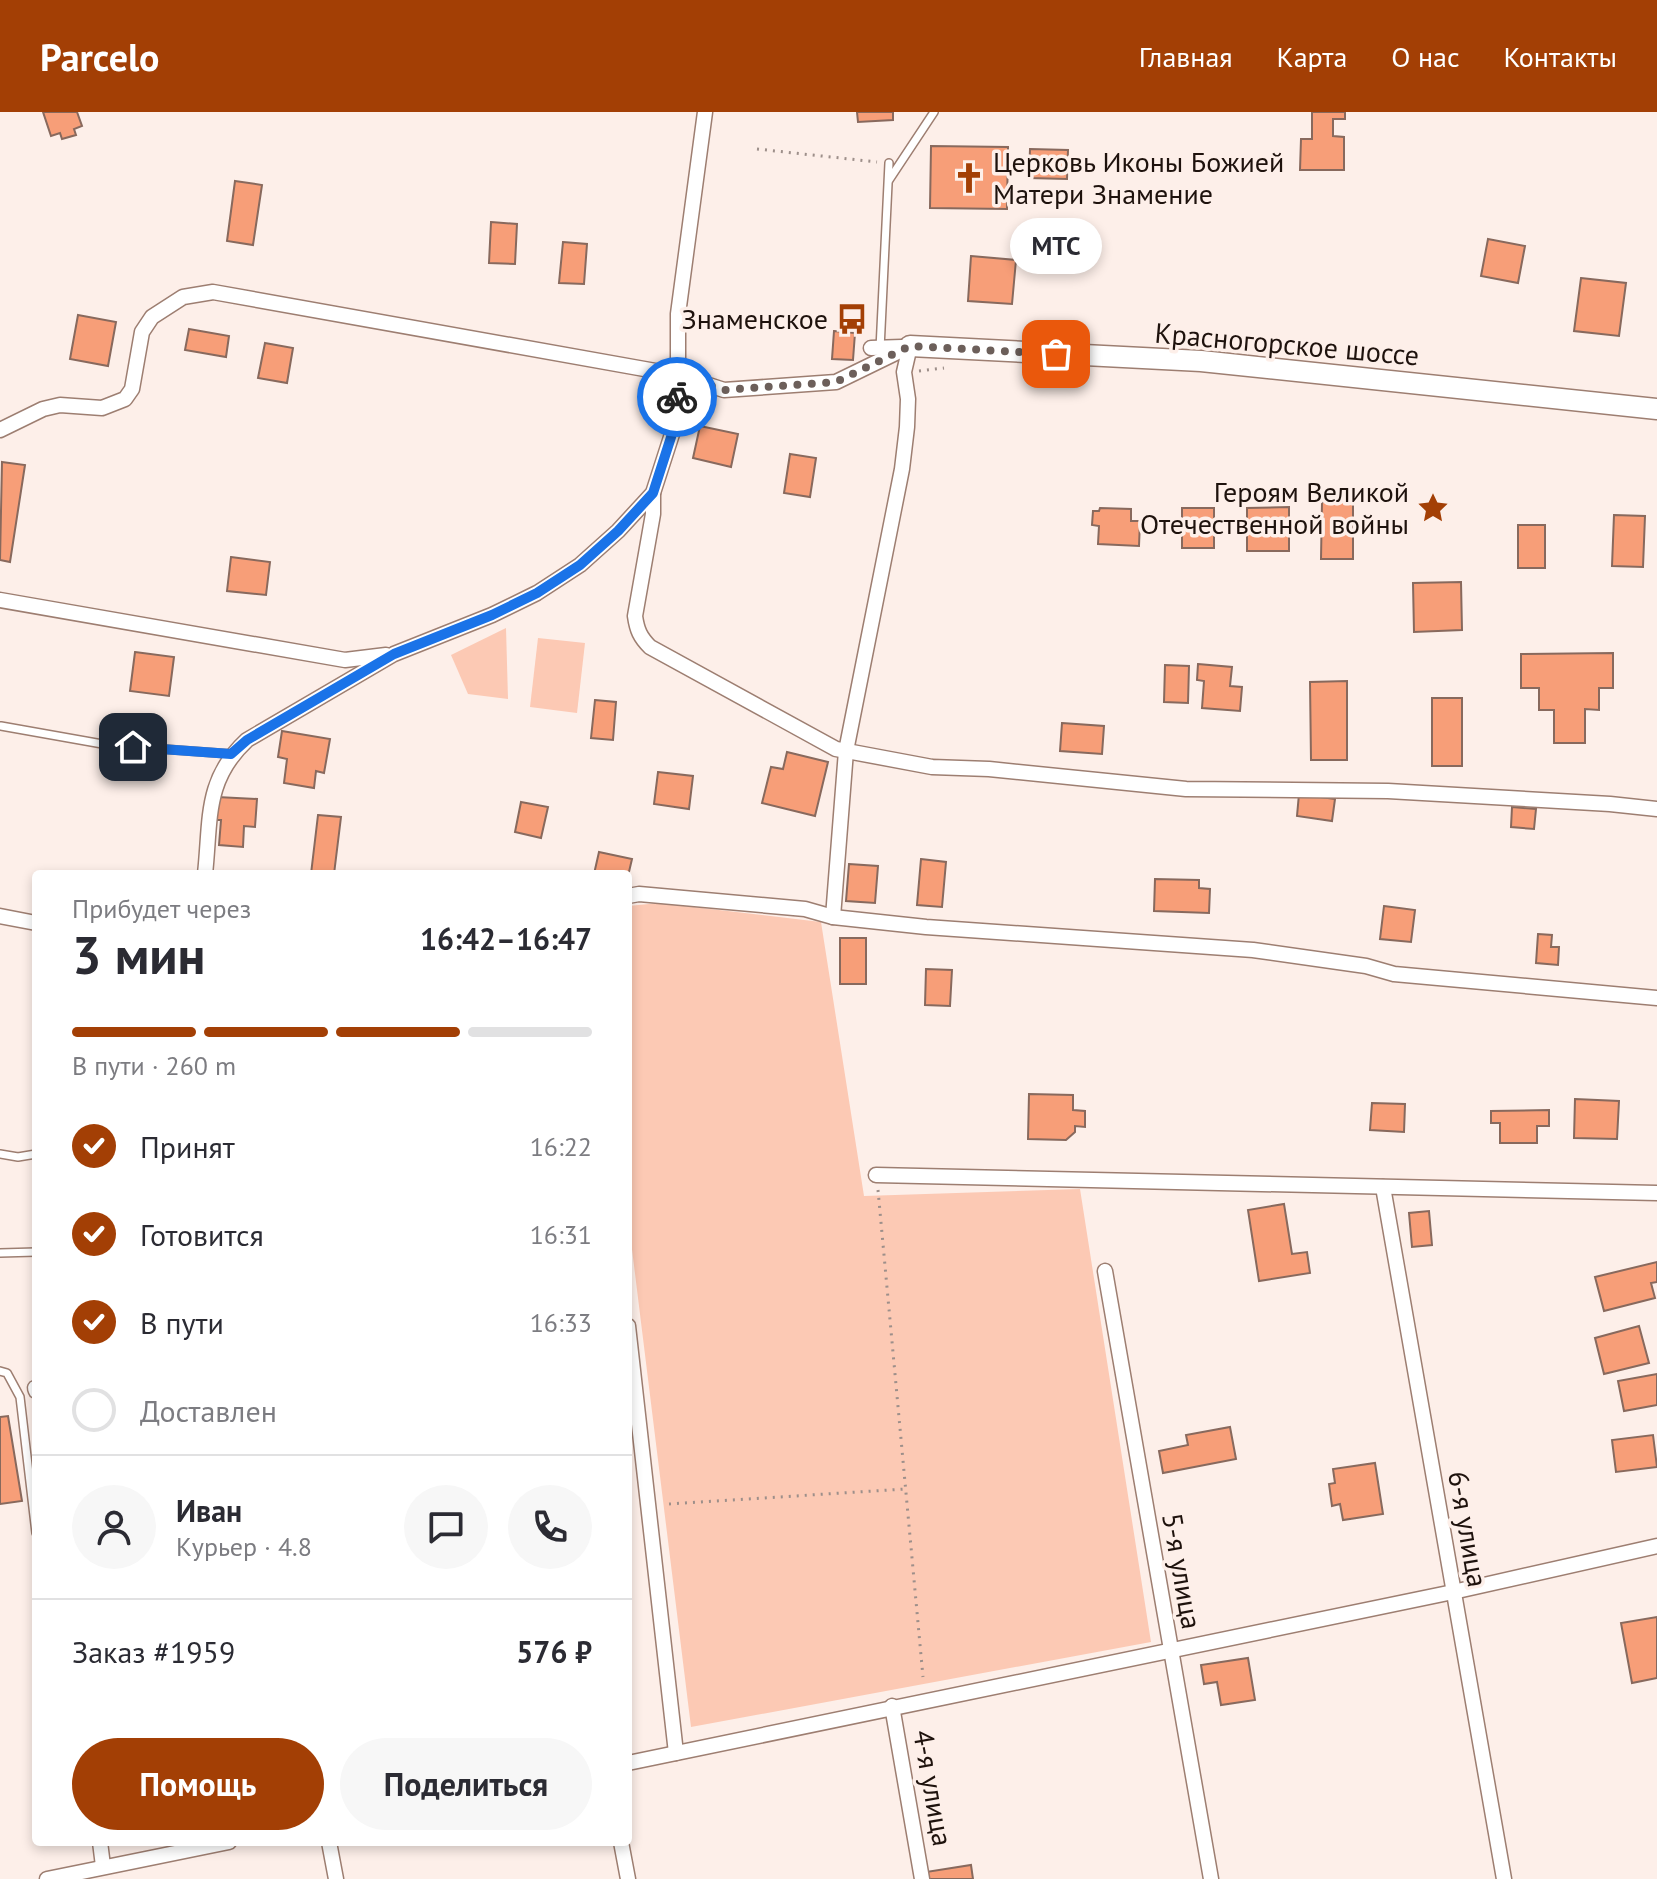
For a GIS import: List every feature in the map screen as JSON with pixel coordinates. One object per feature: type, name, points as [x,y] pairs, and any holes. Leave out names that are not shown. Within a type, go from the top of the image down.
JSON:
[{"type":"street","points":[[705,112],[678,314],[678,375],[673,431],[653,493],[653,514],[635,616],[642,639],[659,653],[836,749],[932,767],[989,769],[1186,789],[1388,791],[1657,809]]},
{"type":"street","points":[[0,430],[43,409],[60,405],[102,408],[125,399],[132,389],[142,332],[152,317],[183,297],[213,292],[678,375],[724,390],[836,382],[910,346]]},
{"type":"street","points":[[876,348],[910,346]]},
{"type":"street","points":[[833,917],[846,751],[902,469],[908,399],[904,372],[910,346]]},
{"type":"street","name":"Красногорское шоссе","points":[[910,346],[1201,361],[1657,409]]},
{"type":"street","points":[[205,870],[213,795],[220,771],[231,754],[247,740],[394,654],[492,615],[537,593],[580,565],[618,531],[653,493]]},
{"type":"street","points":[[0,600],[345,660],[394,654]]},
{"type":"street","points":[[632,895],[805,909],[833,917],[1109,942],[1253,950],[1366,966],[1394,974],[1657,998]]},
{"type":"street","points":[[0,916],[32,922]]},
{"type":"street","points":[[876,1175],[1657,1193]]},
{"type":"street","name":"6-я улица","points":[[1383,1187],[1504,1879]]},
{"type":"street","name":"5-я улица","points":[[1105,1271],[1211,1879]]},
{"type":"street","points":[[632,1362],[676,1753]]},
{"type":"street","points":[[632,1762],[1453,1592],[1657,1546]]},
{"type":"street","name":"4-я улица","points":[[892,1706],[922,1879]]},
{"type":"street","points":[[100,1846],[103,1866]]},
{"type":"street","points":[[47,1879],[208,1846]]},
{"type":"street","points":[[330,1846],[336,1879]]},
{"type":"street","points":[[622,1846],[628,1879]]},
{"type":"lane","points":[[888,181],[934,112]]},
{"type":"lane","points":[[876,348],[889,163]]},
{"type":"lane","points":[[1,726],[108,745],[231,754]]},
{"type":"lane","points":[[0,1154],[18,1157],[32,1155]]},
{"type":"lane","points":[[0,1253],[32,1252]]},
{"type":"lane","points":[[0,1371],[7,1373],[20,1397],[32,1499]]},
{"type":"path","points":[[757,149],[889,163]]},
{"type":"path","points":[[876,1175],[923,1677]]},
{"type":"path","points":[[669,1504],[905,1489]]},
{"type":"shaded area","points":[[506,628],[508,699],[468,694],[451,655]]},
{"type":"shaded area","points":[[538,638],[585,643],[577,713],[530,707]]},
{"type":"shaded area","points":[[659,903],[821,922],[864,1196],[1080,1189],[1151,1642],[691,1727],[632,1249],[632,906]]},
{"type":"building","points":[[43,112],[77,112],[82,126],[74,129],[76,135],[62,139],[60,133],[51,136]]},
{"type":"building","points":[[857,112],[893,112],[893,120],[858,122]]},
{"type":"building","points":[[1312,112],[1345,112],[1345,119],[1333,119],[1333,136],[1344,137],[1344,170],[1300,170],[1301,139],[1312,139]]},
{"type":"building","name":"Церковь Иконы Божией Матери Знамение","points":[[931,146],[1008,147],[1007,209],[930,208]]},
{"type":"building","points":[[1030,149],[1068,150],[1067,179],[1029,178]]},
{"type":"building","points":[[235,181],[262,185],[253,245],[227,241]]},
{"type":"building","points":[[491,222],[517,224],[515,264],[489,263]]},
{"type":"building","points":[[1488,239],[1525,246],[1518,283],[1481,276]]},
{"type":"building","points":[[563,242],[587,244],[584,284],[559,283]]},
{"type":"building","points":[[971,256],[1016,260],[1012,304],[968,301]]},
{"type":"building","points":[[1581,278],[1626,283],[1619,336],[1574,331]]},
{"type":"building","points":[[78,315],[116,322],[108,366],[70,359]]},
{"type":"building","points":[[189,329],[229,336],[226,357],[185,350]]},
{"type":"building","points":[[834,331],[855,333],[853,360],[832,359]]},
{"type":"building","points":[[265,343],[293,348],[287,383],[258,378]]},
{"type":"building","points":[[700,426],[738,434],[731,467],[693,458]]},
{"type":"building","points":[[790,454],[816,458],[810,497],[784,493]]},
{"type":"building","points":[[2,462],[25,465],[10,562],[0,560]]},
{"type":"building","points":[[1322,502],[1353,502],[1353,559],[1321,559]]},
{"type":"building","points":[[1289,507],[1289,551],[1247,551],[1247,508]]},
{"type":"building","points":[[1100,508],[1131,509],[1131,521],[1140,521],[1139,546],[1098,544],[1099,526],[1092,525],[1093,511]]},
{"type":"building","points":[[1182,508],[1214,508],[1214,548],[1182,548]]},
{"type":"building","points":[[1614,515],[1645,516],[1643,567],[1612,566]]},
{"type":"building","points":[[1518,525],[1545,525],[1545,568],[1518,568]]},
{"type":"building","points":[[231,557],[270,562],[266,595],[227,591]]},
{"type":"building","points":[[1461,582],[1462,630],[1414,632],[1413,583]]},
{"type":"building","points":[[135,652],[174,657],[169,696],[130,691]]},
{"type":"building","points":[[1613,653],[1613,688],[1599,688],[1599,710],[1585,709],[1585,743],[1554,743],[1554,710],[1539,710],[1539,688],[1521,688],[1521,654]]},
{"type":"building","points":[[1198,664],[1232,667],[1230,686],[1242,687],[1240,711],[1202,708],[1204,681],[1197,680]]},
{"type":"building","points":[[1165,665],[1189,666],[1188,703],[1164,702]]},
{"type":"building","points":[[1347,681],[1347,760],[1311,760],[1310,682]]},
{"type":"building","points":[[1432,698],[1462,698],[1462,766],[1432,766]]},
{"type":"building","points":[[595,700],[616,702],[613,740],[591,738]]},
{"type":"building","points":[[1062,723],[1104,726],[1102,754],[1060,751]]},
{"type":"building","points":[[282,731],[330,739],[324,773],[316,771],[314,788],[284,783],[287,759],[278,757]]},
{"type":"building","points":[[787,752],[828,762],[815,816],[762,803],[771,767],[783,769]]},
{"type":"building","points":[[658,772],[693,776],[689,809],[654,804]]},
{"type":"building","points":[[1299,794],[1335,799],[1332,821],[1297,816]]},
{"type":"building","points":[[217,797],[257,799],[255,827],[244,826],[243,847],[219,845],[221,820],[215,820]]},
{"type":"building","points":[[521,802],[548,807],[541,838],[515,832]]},
{"type":"building","points":[[1512,807],[1536,809],[1534,829],[1511,827]]},
{"type":"building","points":[[318,815],[341,817],[334,870],[311,870]]},
{"type":"building","points":[[599,852],[632,859],[629,870],[595,870]]},
{"type":"building","points":[[921,859],[946,862],[942,907],[917,905]]},
{"type":"building","points":[[849,864],[878,866],[875,903],[846,901]]},
{"type":"building","points":[[1155,879],[1199,880],[1199,888],[1210,889],[1209,913],[1154,911]]},
{"type":"building","points":[[1384,906],[1415,910],[1411,942],[1380,939]]},
{"type":"building","points":[[1538,934],[1552,935],[1551,947],[1559,947],[1558,965],[1536,963]]},
{"type":"building","points":[[840,938],[866,938],[866,984],[840,984]]},
{"type":"building","points":[[926,969],[952,970],[950,1006],[925,1005]]},
{"type":"building","points":[[1029,1094],[1073,1095],[1073,1110],[1085,1111],[1085,1127],[1075,1126],[1075,1132],[1066,1140],[1028,1139]]},
{"type":"building","points":[[1575,1099],[1619,1101],[1617,1139],[1574,1138]]},
{"type":"building","points":[[1372,1103],[1405,1104],[1404,1132],[1370,1130]]},
{"type":"building","points":[[1549,1110],[1549,1126],[1537,1126],[1537,1143],[1500,1143],[1500,1123],[1491,1123],[1491,1111]]},
{"type":"building","points":[[1284,1204],[1292,1254],[1307,1252],[1310,1273],[1259,1281],[1248,1210]]},
{"type":"building","points":[[1429,1211],[1432,1245],[1412,1247],[1409,1213]]},
{"type":"building","points":[[1657,1262],[1657,1282],[1651,1283],[1655,1298],[1604,1311],[1595,1277]]},
{"type":"building","points":[[1639,1326],[1649,1363],[1604,1374],[1595,1338]]},
{"type":"building","points":[[1657,1374],[1657,1405],[1624,1411],[1618,1381]]},
{"type":"building","points":[[8,1416],[22,1501],[0,1504],[0,1417]]},
{"type":"building","points":[[1230,1427],[1236,1459],[1163,1473],[1159,1451],[1188,1445],[1186,1435]]},
{"type":"building","points":[[1653,1435],[1657,1467],[1616,1472],[1612,1440]]},
{"type":"building","points":[[1375,1463],[1383,1514],[1343,1520],[1340,1504],[1332,1506],[1329,1484],[1335,1483],[1333,1469]]},
{"type":"building","points":[[1657,1617],[1657,1678],[1632,1683],[1621,1623]]},
{"type":"building","points":[[1248,1658],[1255,1700],[1221,1705],[1217,1682],[1204,1684],[1201,1665]]},
{"type":"building","points":[[971,1865],[973,1879],[927,1879],[926,1872]]},
{"type":"way so far","points":[[677,397],[678,375],[724,390],[759,385],[836,382],[910,346],[1056,354]]},
{"type":"place","name":"Церковь Иконы Божией Матери Знамение","points":[[969,178]]},
{"type":"place","name":"Знаменское","points":[[852,319]]},
{"type":"place","name":"МТС","points":[[1056,354]]},
{"type":"place","name":"Героям Великой Отечественной войны","points":[[1433,508]]},
{"type":"route","points":[[133,747],[231,754],[247,740],[394,654],[492,615],[537,593],[580,565],[618,531],[653,493],[673,431],[677,397]]}]
